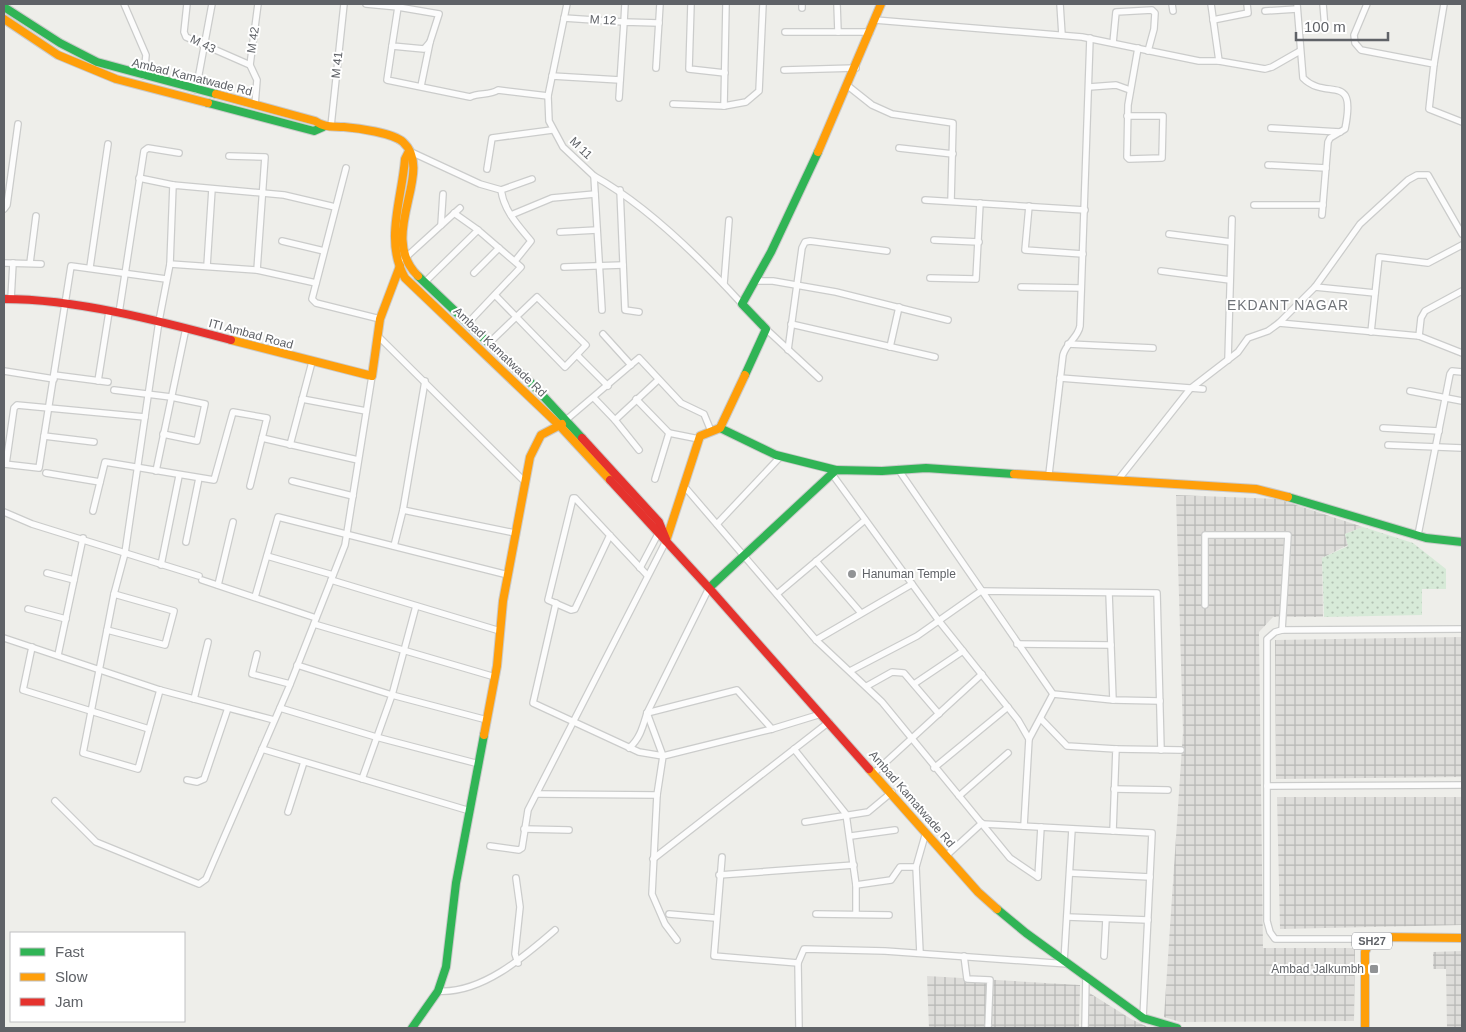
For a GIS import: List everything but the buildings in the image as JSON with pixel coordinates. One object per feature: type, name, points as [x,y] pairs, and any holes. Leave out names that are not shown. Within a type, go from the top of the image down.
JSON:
[{"type":"street","points":[[124,4],[146,55],[144,76]]},
{"type":"street","name":"M 43","points":[[187,4],[185,35],[250,65]]},
{"type":"street","points":[[196,90],[212,4]]},
{"type":"street","name":"M 42","points":[[256,105],[257,80],[250,65],[258,4]]},
{"type":"street","name":"M 41","points":[[327,126],[344,4]]},
{"type":"street","points":[[366,4],[439,14],[430,42],[421,86]]},
{"type":"street","name":"M 11","points":[[567,4],[548,96],[548,121],[563,148],[594,176],[602,310]]},
{"type":"street","name":"M 12","points":[[564,18],[624,22],[625,4]]},
{"type":"street","points":[[656,68],[660,4]]},
{"type":"street","points":[[690,4],[689,69],[725,73]]},
{"type":"street","points":[[724,106],[726,4]]},
{"type":"street","points":[[673,104],[724,106],[746,102],[759,91],[763,4]]},
{"type":"street","points":[[837,4],[838,32]]},
{"type":"street","points":[[742,304],[771,252],[848,86],[881,4]]},
{"type":"street","points":[[1060,4],[1062,35]]},
{"type":"street","points":[[1172,4],[1173,11]]},
{"type":"street","points":[[1211,4],[1219,62]]},
{"type":"street","points":[[1213,20],[1248,13],[1247,4]]},
{"type":"street","points":[[1323,4],[1325,29]]},
{"type":"street","points":[[1367,4],[1354,35],[1361,50],[1434,64]]},
{"type":"street","points":[[1444,4],[1429,109],[1462,122]]},
{"type":"street","name":"Ambad Kamatwade Rd","points":[[4,7],[80,54],[144,76],[315,121],[327,126],[346,127],[393,136],[402,140],[409,151]]},
{"type":"street","points":[[398,7],[387,80],[470,96],[475,94],[491,94],[498,90],[548,96]]},
{"type":"street","points":[[1265,10],[1297,7],[1301,73],[1305,80],[1342,92],[1347,96],[1346,127],[1342,132],[1329,140],[1322,215]]},
{"type":"street","points":[[1113,43],[1116,12],[1152,10],[1155,13],[1155,26],[1148,51]]},
{"type":"street","points":[[4,19],[58,56],[116,79],[314,131],[327,126]]},
{"type":"street","points":[[875,20],[1090,38],[1199,62],[1219,62],[1269,68],[1300,51]]},
{"type":"street","points":[[619,98],[624,22],[659,23]]},
{"type":"street","points":[[786,32],[870,32]]},
{"type":"street","points":[[1050,474],[1063,355],[1068,344],[1079,332],[1090,38]]},
{"type":"street","points":[[392,46],[424,48],[430,42]]},
{"type":"street","points":[[1127,116],[1163,116],[1162,158],[1128,158],[1127,116],[1138,48]]},
{"type":"street","points":[[784,70],[856,68]]},
{"type":"street","points":[[552,76],[620,80]]},
{"type":"street","points":[[1089,87],[1116,85],[1130,90]]},
{"type":"street","points":[[848,86],[872,105],[892,114],[953,123],[951,202]]},
{"type":"street","points":[[4,209],[7,205],[18,124]]},
{"type":"street","points":[[1271,128],[1342,132]]},
{"type":"street","points":[[487,169],[492,138],[552,130]]},
{"type":"street","points":[[90,268],[108,144]]},
{"type":"street","points":[[119,313],[139,178],[146,148],[179,153]]},
{"type":"street","points":[[899,148],[953,154]]},
{"type":"street","points":[[409,151],[480,184],[501,190],[532,179]]},
{"type":"street","points":[[399,269],[395,255],[414,174],[414,160],[409,151]]},
{"type":"street","points":[[229,156],[265,157],[257,270]]},
{"type":"street","points":[[1268,165],[1326,168]]},
{"type":"street","points":[[346,168],[312,299],[316,302],[380,319]]},
{"type":"street","points":[[1118,480],[1190,388],[1241,349],[1248,338],[1268,332],[1279,323],[1314,287],[1360,224],[1408,180],[1425,174],[1430,178],[1462,234]]},
{"type":"street","points":[[594,176],[620,190],[724,284],[766,329],[819,378]]},
{"type":"street","points":[[139,178],[212,189],[284,195],[335,207]]},
{"type":"street","points":[[160,690],[138,769],[83,753],[114,594],[125,553],[159,321],[170,264],[174,184]]},
{"type":"street","points":[[207,266],[212,189]]},
{"type":"street","points":[[501,190],[502,201],[510,215],[531,242],[515,261]]},
{"type":"street","points":[[620,190],[625,311],[639,312]]},
{"type":"street","points":[[441,225],[443,194]]},
{"type":"street","points":[[510,215],[552,198],[595,194]]},
{"type":"street","points":[[925,200],[1085,210]]},
{"type":"street","points":[[930,278],[976,280],[980,203]]},
{"type":"street","points":[[1254,205],[1323,205]]},
{"type":"street","points":[[1029,206],[1025,250],[1083,254]]},
{"type":"street","points":[[55,801],[96,842],[199,884],[206,879],[290,684],[347,534],[380,319],[404,259],[460,208]]},
{"type":"street","points":[[454,213],[478,230],[522,267],[468,323]]},
{"type":"street","points":[[30,263],[36,216]]},
{"type":"street","points":[[1228,360],[1232,219]]},
{"type":"street","points":[[724,284],[730,220]]},
{"type":"street","points":[[425,282],[478,230]]},
{"type":"street","points":[[560,232],[597,230]]},
{"type":"street","points":[[1169,234],[1231,242]]},
{"type":"street","points":[[398,240],[404,259]]},
{"type":"street","points":[[934,240],[979,242]]},
{"type":"street","points":[[282,241],[324,251]]},
{"type":"street","points":[[788,350],[802,248],[807,241],[887,251]]},
{"type":"street","points":[[1371,332],[1379,257],[1428,263],[1462,245]]},
{"type":"street","points":[[474,273],[499,248]]},
{"type":"street","name":"Ambad Kamatwade Rd","points":[[404,259],[425,282],[566,420],[658,522],[666,541]]},
{"type":"street","points":[[4,263],[41,264]]},
{"type":"street","points":[[8,299],[13,263]]},
{"type":"street","points":[[170,264],[257,270],[316,283]]},
{"type":"street","points":[[564,267],[623,265]]},
{"type":"street","points":[[145,417],[49,407],[22,405],[14,408],[5,464],[39,468],[44,436],[49,407],[66,306],[71,266],[126,272],[166,279]]},
{"type":"street","name":"Ambad Kamatwade Rd","points":[[399,269],[405,278],[560,426],[709,588],[892,792],[978,892],[1067,963],[1143,1018],[1177,1028]]},
{"type":"street","points":[[1162,271],[1230,280]]},
{"type":"street","points":[[754,281],[769,280],[796,285],[948,320]]},
{"type":"street","points":[[1021,286],[1081,288]]},
{"type":"street","points":[[1314,287],[1375,293]]},
{"type":"street","points":[[1419,336],[1421,318],[1425,312],[1462,291]]},
{"type":"street","points":[[489,343],[517,316],[537,297],[586,345],[565,367],[517,316],[495,294]]},
{"type":"street","name":"ITI Ambad Road","points":[[8,299],[34,299],[159,321],[372,376]]},
{"type":"street","points":[[890,346],[898,307]]},
{"type":"street","points":[[98,381],[109,312]]},
{"type":"street","points":[[1279,323],[1419,336],[1462,353]]},
{"type":"street","points":[[791,324],[935,357]]},
{"type":"street","points":[[156,470],[170,396],[186,328]]},
{"type":"street","points":[[490,846],[520,849],[528,810],[538,794],[572,722],[666,541],[699,439],[704,433],[720,428],[766,329]]},
{"type":"street","points":[[603,334],[630,365]]},
{"type":"street","points":[[378,336],[525,482]]},
{"type":"street","points":[[1068,344],[1153,348]]},
{"type":"street","points":[[577,354],[608,386]]},
{"type":"street","points":[[412,1028],[438,991],[446,967],[456,883],[495,677],[515,533],[530,457],[541,435],[560,426],[639,358],[681,403],[704,414],[711,431]]},
{"type":"street","points":[[290,445],[312,362]]},
{"type":"street","points":[[4,370],[108,382]]},
{"type":"street","points":[[1418,536],[1450,372],[1462,372]]},
{"type":"street","points":[[1060,378],[1203,389]]},
{"type":"street","points":[[615,420],[658,380]]},
{"type":"street","points":[[394,546],[403,510],[425,382]]},
{"type":"street","points":[[114,390],[170,396],[205,404],[197,441],[163,434]]},
{"type":"street","points":[[1410,392],[1462,400]]},
{"type":"street","points":[[594,398],[639,450]]},
{"type":"street","points":[[302,399],[366,411]]},
{"type":"street","points":[[636,399],[669,433],[699,439]]},
{"type":"street","points":[[93,511],[105,462],[156,470],[179,476],[214,480],[233,412],[267,418],[250,486]]},
{"type":"street","points":[[720,428],[746,442],[781,456],[834,472],[926,468],[1050,474],[1266,490],[1418,536],[1436,540],[1462,542]]},
{"type":"street","points":[[1383,428],[1439,431]]},
{"type":"street","points":[[655,479],[669,433]]},
{"type":"street","points":[[44,436],[94,442]]},
{"type":"street","points":[[262,438],[358,460]]},
{"type":"street","points":[[1388,445],[1462,448]]},
{"type":"street","points":[[717,524],[781,456]]},
{"type":"street","points":[[898,469],[1017,644],[1054,694],[1114,700],[1160,701]]},
{"type":"street","points":[[834,472],[865,520],[939,621],[1008,707],[1029,739]]},
{"type":"street","points":[[629,748],[638,738],[646,713],[709,588],[834,472]]},
{"type":"street","points":[[46,473],[100,482]]},
{"type":"street","points":[[161,565],[179,476]]},
{"type":"street","points":[[186,542],[199,478]]},
{"type":"street","points":[[292,481],[353,496]]},
{"type":"street","points":[[684,486],[816,640],[866,686],[913,738],[934,768],[1010,858],[1038,877],[1042,827]]},
{"type":"street","points":[[610,535],[575,609],[572,610],[548,600],[573,498],[610,535],[647,575]]},
{"type":"street","points":[[403,510],[515,533]]},
{"type":"street","points":[[4,512],[32,524],[83,538],[201,578],[315,621],[403,650],[495,677]]},
{"type":"street","points":[[255,597],[278,517],[508,575]]},
{"type":"street","points":[[777,594],[865,520]]},
{"type":"street","points":[[218,585],[233,522]]},
{"type":"street","points":[[640,568],[658,534]]},
{"type":"street","points":[[1205,606],[1205,535],[1288,535],[1282,630]]},
{"type":"street","points":[[58,656],[83,538]]},
{"type":"street","points":[[267,556],[416,606],[500,631]]},
{"type":"street","points":[[816,561],[862,613]]},
{"type":"street","points":[[47,572],[74,580]]},
{"type":"street","points":[[816,640],[912,584]]},
{"type":"street","points":[[850,671],[917,636],[982,591],[1157,593],[1161,750]]},
{"type":"street","points":[[1110,593],[1114,700]]},
{"type":"street","points":[[107,630],[165,645],[174,611],[114,594]]},
{"type":"street","points":[[556,603],[533,703],[629,748],[645,754],[663,756],[772,729],[821,714]]},
{"type":"street","points":[[362,779],[392,695],[416,606]]},
{"type":"street","points":[[28,609],[66,619]]},
{"type":"street","points":[[1370,941],[1357,939],[1275,939],[1270,932],[1267,921],[1266,639],[1275,632],[1282,630],[1462,629]]},
{"type":"street","points":[[4,638],[160,690],[274,720]]},
{"type":"street","points":[[194,699],[208,642]]},
{"type":"street","points":[[1017,644],[1111,645]]},
{"type":"street","points":[[32,647],[24,690],[149,729]]},
{"type":"street","points":[[914,684],[963,651]]},
{"type":"street","points":[[257,654],[252,674],[290,684]]},
{"type":"street","points":[[297,666],[392,695],[487,720]]},
{"type":"street","points":[[866,686],[897,672],[904,673],[939,714]]},
{"type":"street","points":[[874,773],[982,674]]},
{"type":"street","points":[[646,713],[737,690],[772,729]]},
{"type":"street","points":[[1024,826],[1029,739],[1054,694]]},
{"type":"street","points":[[934,768],[1008,707]]},
{"type":"street","points":[[187,780],[197,782],[204,779],[228,708]]},
{"type":"street","points":[[280,708],[376,737],[479,764]]},
{"type":"street","points":[[646,713],[663,756],[656,795],[652,894],[665,924],[677,940]]},
{"type":"street","points":[[1041,719],[1067,746],[1181,750]]},
{"type":"street","points":[[653,859],[828,722]]},
{"type":"street","points":[[262,748],[470,810]]},
{"type":"street","points":[[1113,831],[1116,749]]},
{"type":"street","points":[[794,750],[846,814],[851,836],[854,865],[856,914]]},
{"type":"street","points":[[958,796],[1008,753]]},
{"type":"street","points":[[288,812],[304,762]]},
{"type":"street","points":[[1267,786],[1462,785]]},
{"type":"street","points":[[1114,789],[1168,790]]},
{"type":"street","points":[[805,822],[868,812],[892,792]]},
{"type":"street","points":[[538,794],[656,795]]},
{"type":"street","points":[[946,855],[982,823],[1152,833],[1143,1018]]},
{"type":"street","points":[[524,829],[569,830]]},
{"type":"street","points":[[799,1028],[798,964],[804,949],[920,953],[1067,963],[1067,917],[1072,829]]},
{"type":"street","points":[[851,836],[895,830]]},
{"type":"street","points":[[920,953],[916,867],[926,832]]},
{"type":"street","points":[[722,857],[715,918],[714,956],[798,964]]},
{"type":"street","points":[[719,875],[854,865]]},
{"type":"street","points":[[856,885],[891,880],[900,868],[916,867]]},
{"type":"street","points":[[1070,873],[1150,877]]},
{"type":"street","points":[[516,878],[520,907],[515,954],[518,963]]},
{"type":"street","points":[[669,914],[715,918]]},
{"type":"street","points":[[816,914],[889,915]]},
{"type":"street","points":[[1067,917],[1148,920]]},
{"type":"street","points":[[1104,956],[1106,919]]},
{"type":"street","points":[[438,991],[461,990],[518,963],[556,930]]},
{"type":"street","name":"SH27","points":[[1365,1028],[1365,952],[1370,941],[1382,937],[1462,938]]},
{"type":"street","points":[[964,956],[967,979],[990,980],[988,1028]]},
{"type":"street","points":[[1085,1028],[1086,976]]},
{"type":"shaded area","points":[[1176,495],[1278,499],[1363,527],[1345,534],[1348,545],[1322,558],[1323,617],[1273,617],[1259,632],[1263,948],[1355,948],[1354,1021],[1180,1022],[1164,1017],[1183,732]]},
{"type":"shaded area","points":[[1462,637],[1462,777],[1276,779],[1275,640]]},
{"type":"shaded area","points":[[1277,797],[1462,797],[1462,925],[1280,929]]},
{"type":"shaded area","points":[[1462,951],[1462,1028],[1447,1028],[1446,969],[1433,969],[1433,952]]},
{"type":"shaded area","points":[[927,976],[1080,985],[1079,1028],[929,1028]]},
{"type":"shaded area","points":[[1088,992],[1131,1019],[1150,1028],[1088,1028]]},
{"type":"green space","points":[[1363,527],[1413,543],[1446,569],[1446,589],[1422,589],[1422,615],[1324,617],[1322,558],[1348,546],[1345,534]]},
{"type":"traffic: fast","points":[[4,7],[60,43],[97,62],[216,94]]},
{"type":"traffic: fast","points":[[208,103],[314,131],[323,127]]},
{"type":"traffic: fast","points":[[745,375],[766,329],[742,304],[771,252],[818,152]]},
{"type":"traffic: fast","points":[[418,276],[532,384],[582,438]]},
{"type":"traffic: fast","points":[[720,428],[776,455],[836,470]]},
{"type":"traffic: fast","points":[[709,588],[836,470],[882,471],[926,468],[1014,474]]},
{"type":"traffic: fast","points":[[1288,497],[1426,538],[1462,542]]},
{"type":"traffic: fast","points":[[412,1028],[438,991],[446,967],[456,883],[484,735]]},
{"type":"traffic: fast","points":[[997,909],[1026,933],[1143,1018],[1177,1028]]},
{"type":"traffic: slow","points":[[818,152],[881,4]]},
{"type":"traffic: slow","points":[[4,19],[58,55],[116,79],[208,103]]},
{"type":"traffic: slow","points":[[216,94],[315,121],[325,126],[375,132],[392,136],[403,142],[411,155],[413,170],[403,223],[403,242],[407,260],[418,276]]},
{"type":"traffic: slow","points":[[409,151],[405,159],[395,235],[399,264],[405,278],[560,426],[610,480]]},
{"type":"traffic: slow","points":[[231,340],[372,376],[380,319],[400,266]]},
{"type":"traffic: slow","points":[[666,541],[700,436],[720,428],[745,375]]},
{"type":"traffic: slow","points":[[484,735],[497,666],[503,601],[530,457],[541,435],[562,424]]},
{"type":"traffic: slow","points":[[1014,474],[1256,489],[1288,497]]},
{"type":"traffic: slow","points":[[869,769],[978,892],[997,909]]},
{"type":"traffic: slow","points":[[1365,1028],[1365,952],[1370,941],[1382,937],[1462,938]]},
{"type":"traffic: jam","points":[[4,299],[60,303],[118,312],[231,340]]},
{"type":"traffic: jam","points":[[582,438],[659,522],[666,539]]},
{"type":"traffic: jam","points":[[610,480],[709,588],[869,769]]},
{"type":"place","name":"Hanuman Temple","points":[[852,574]]},
{"type":"place","name":"Ambad Jalkumbh","points":[[1374,969]]},
{"type":"district","name":"EKDANT NAGAR","points":[[1288,305]]}]
